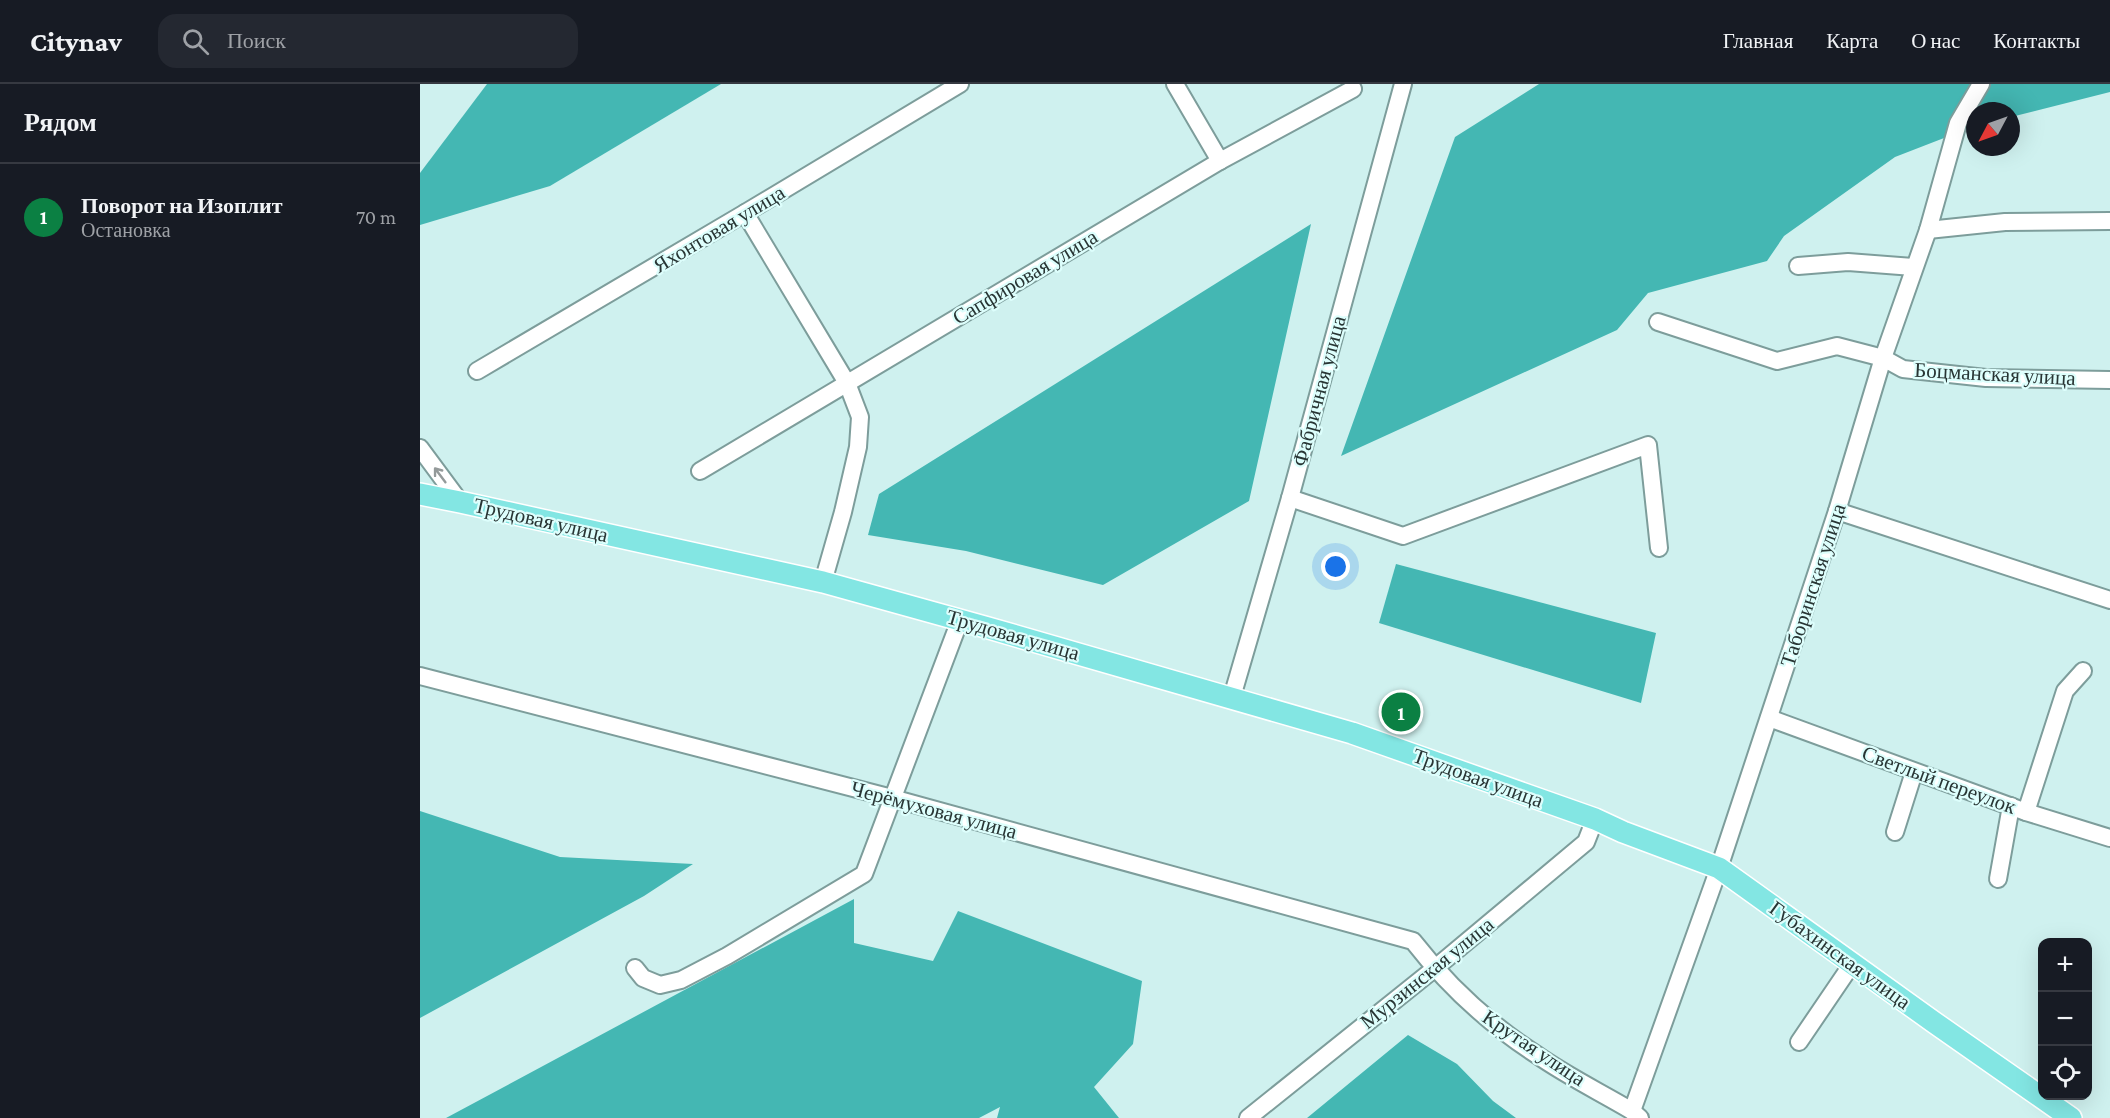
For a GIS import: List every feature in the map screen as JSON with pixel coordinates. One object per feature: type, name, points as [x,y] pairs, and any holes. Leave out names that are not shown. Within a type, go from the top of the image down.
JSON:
[{"type":"main road","name":"Трудовая улица","points":[[420,494],[823,582],[1352,733],[1595,819]]},
{"type":"main road","name":"Губахинская улица","points":[[1595,819],[1632,836],[1719,868],[2071,1118]]},
{"type":"street","name":"Яхонтовая улица","points":[[477,371],[960,84]]},
{"type":"street","points":[[1175,84],[1220,160]]},
{"type":"street","name":"Фабричная улица","points":[[1232,697],[1290,498],[1403,84]]},
{"type":"street","name":"Таборинская улица","points":[[1636,1114],[1837,511],[1883,358],[1913,267],[1928,230],[1958,123],[1981,84]]},
{"type":"street","name":"Сапфировая улица","points":[[700,471],[1220,160],[1353,88]]},
{"type":"street","points":[[746,213],[847,383],[860,417],[858,447],[843,513],[823,582]]},
{"type":"street","points":[[1928,230],[2005,222],[2110,221]]},
{"type":"street","points":[[1797,266],[1848,262],[1913,267]]},
{"type":"street","name":"Боцманская улица","points":[[1658,322],[1777,361],[1837,346],[1883,358],[1903,369],[1986,378],[2110,380]]},
{"type":"street","points":[[1290,498],[1403,536],[1648,445],[1659,548]]},
{"type":"street","points":[[420,448],[460,502]]},
{"type":"street","points":[[1837,511],[2110,600]]},
{"type":"street","points":[[634,968],[643,978],[660,986],[681,980],[727,956],[864,874],[960,620]]},
{"type":"street","points":[[1998,879],[2018,809],[2065,691],[2083,671]]},
{"type":"street","name":"Черёмуховая улица","points":[[420,676],[892,798],[1413,941],[1434,969]]},
{"type":"street","name":"Светлый переулок","points":[[1769,718],[2018,809],[2110,838]]},
{"type":"street","points":[[1895,832],[1914,772]]},
{"type":"street","name":"Мурзинская улица","points":[[1248,1118],[1434,969],[1586,842],[1595,819]]},
{"type":"street","points":[[1799,1042],[1852,964]]},
{"type":"street","name":"Крутая улица","points":[[1434,969],[1485,1017],[1537,1056],[1636,1114]]},
{"type":"shaded area","points":[[487,84],[721,84],[550,186],[420,225],[420,173]]},
{"type":"shaded area","points":[[1539,84],[2110,84],[2110,92],[2020,115],[2020,102],[1966,102],[1966,129],[1895,157],[1784,236],[1767,261],[1648,293],[1617,330],[1341,456],[1455,137]]},
{"type":"shaded area","points":[[1311,224],[1249,501],[1103,585],[966,551],[868,535],[879,494]]},
{"type":"shaded area","points":[[1396,564],[1656,633],[1641,703],[1379,623]]},
{"type":"shaded area","points":[[420,811],[560,857],[693,864],[644,896],[420,1018]]},
{"type":"shaded area","points":[[854,899],[854,943],[933,961],[958,911],[1142,981],[1133,1044],[1094,1087],[1119,1118],[997,1118],[1000,1107],[979,1118],[446,1118]]},
{"type":"shaded area","points":[[1408,1035],[1457,1064],[1493,1101],[1516,1118],[1307,1118]]},
{"type":"place","name":"Поворот на Изоплит","points":[[1401,712]]}]
